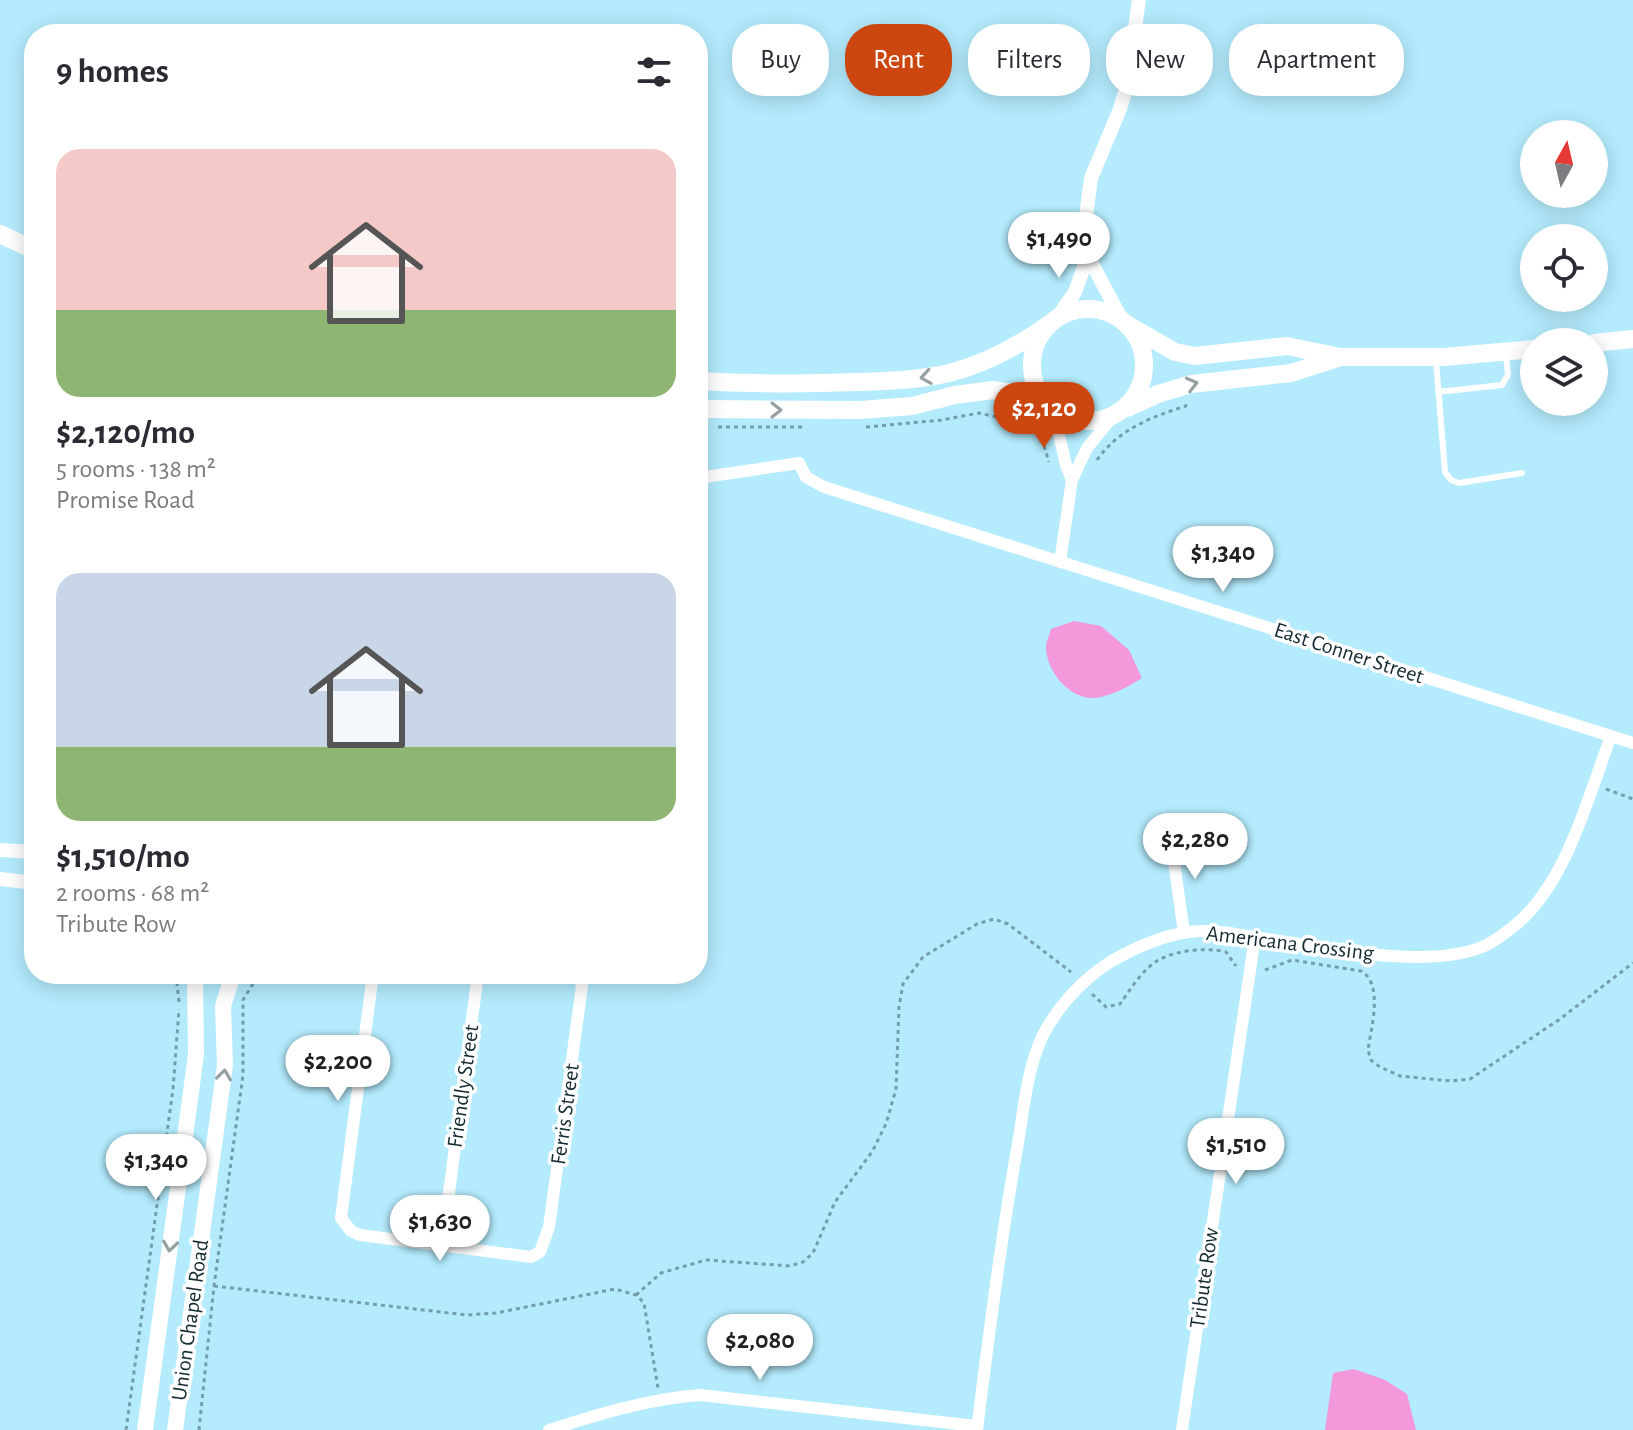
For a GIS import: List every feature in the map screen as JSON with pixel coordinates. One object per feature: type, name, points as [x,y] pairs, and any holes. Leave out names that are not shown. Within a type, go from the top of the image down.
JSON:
[{"type":"main road","points":[[0,234],[24,245]]},
{"type":"main road","points":[[708,381],[818,384],[922,378],[950,373],[985,361],[1019,344],[1052,322],[1082,309],[1109,313],[1175,352],[1195,356],[1287,346],[1340,357],[1436,358],[1520,350]]},
{"type":"main road","points":[[1052,322],[1034,348],[1032,361],[1036,387],[1052,409]]},
{"type":"main road","points":[[1117,413],[1135,396],[1144,375],[1143,352],[1134,332],[1124,322]]},
{"type":"main road","points":[[1608,342],[1633,339]]},
{"type":"main road","points":[[708,409],[873,409],[912,406],[955,395],[993,390],[1011,393],[1077,420],[1103,419],[1158,394],[1191,384],[1291,373],[1340,357]]},
{"type":"main road","name":"Union Chapel Road","points":[[145,1430],[196,1055],[196,984]]},
{"type":"main road","name":"Union Chapel Road","points":[[175,1430],[225,1065],[223,1006],[230,984]]},
{"type":"street","points":[[1052,322],[1075,292],[1088,256],[1086,216],[1091,178],[1127,85],[1139,0]]},
{"type":"street","points":[[1088,256],[1124,322]]},
{"type":"street","points":[[1052,409],[1072,480]]},
{"type":"street","points":[[1060,562],[1072,480],[1087,448],[1117,413]]},
{"type":"street","name":"East Conner Street","points":[[708,477],[799,463],[806,477],[824,487],[1633,743]]},
{"type":"street","name":"Americana Crossing","points":[[977,1428],[1007,1203],[1033,1060],[1056,1014],[1074,991],[1100,969],[1129,951],[1184,933],[1225,932],[1414,957],[1452,955],[1483,946],[1514,926],[1544,894],[1561,865],[1611,736]]},
{"type":"street","points":[[1170,833],[1184,933]]},
{"type":"street","points":[[0,850],[24,851]]},
{"type":"street","points":[[0,879],[24,882]]},
{"type":"street","name":"Tribute Row","points":[[1182,1430],[1255,937]]},
{"type":"street","points":[[372,984],[341,1218],[344,1225],[360,1235],[442,1245]]},
{"type":"street","name":"Friendly Street","points":[[442,1245],[477,984]]},
{"type":"street","name":"Ferris Street","points":[[442,1245],[531,1257],[540,1252],[549,1227],[582,984]]},
{"type":"street","points":[[549,1430],[625,1406],[700,1395],[977,1428]]},
{"type":"lane","points":[[1438,392],[1502,385],[1508,375],[1506,352]]},
{"type":"lane","points":[[1436,358],[1445,472],[1451,480],[1459,483],[1522,473]]},
{"type":"path","points":[[1097,460],[1115,438],[1147,420],[1186,406],[1184,399]]},
{"type":"path","points":[[858,427],[942,420],[970,413],[992,415],[1040,433],[1049,462]]},
{"type":"path","points":[[716,427],[815,427]]},
{"type":"path","points":[[1593,785],[1633,799]]},
{"type":"path","points":[[636,1295],[661,1273],[706,1260],[790,1266],[803,1262],[813,1253],[835,1202],[872,1152],[886,1124],[896,1089],[899,1007],[903,984],[923,957],[977,924],[994,919],[1008,924],[1071,972]]},
{"type":"path","points":[[1092,994],[1106,1007],[1120,1004],[1135,982],[1158,961],[1186,952],[1226,952],[1236,966]]},
{"type":"path","points":[[1265,970],[1292,960],[1361,971],[1367,975],[1373,988],[1368,1050],[1371,1060],[1400,1076],[1451,1081],[1470,1079],[1560,1019],[1633,963]]},
{"type":"path","points":[[126,1430],[173,1089],[179,1004],[177,984]]},
{"type":"path","points":[[238,984],[246,992]]},
{"type":"path","points":[[199,1430],[214,1286],[243,1075],[242,1011],[246,992],[252,984]]},
{"type":"path","points":[[214,1286],[467,1315],[496,1313],[615,1289],[636,1295],[644,1303],[660,1399]]},
{"type":"shaded area","points":[[1074,621],[1101,626],[1129,650],[1142,678],[1119,691],[1095,698],[1069,689],[1050,665],[1046,647],[1051,629]]},
{"type":"shaded area","points":[[1354,1369],[1385,1380],[1407,1394],[1416,1430],[1325,1430],[1333,1373]]}]
